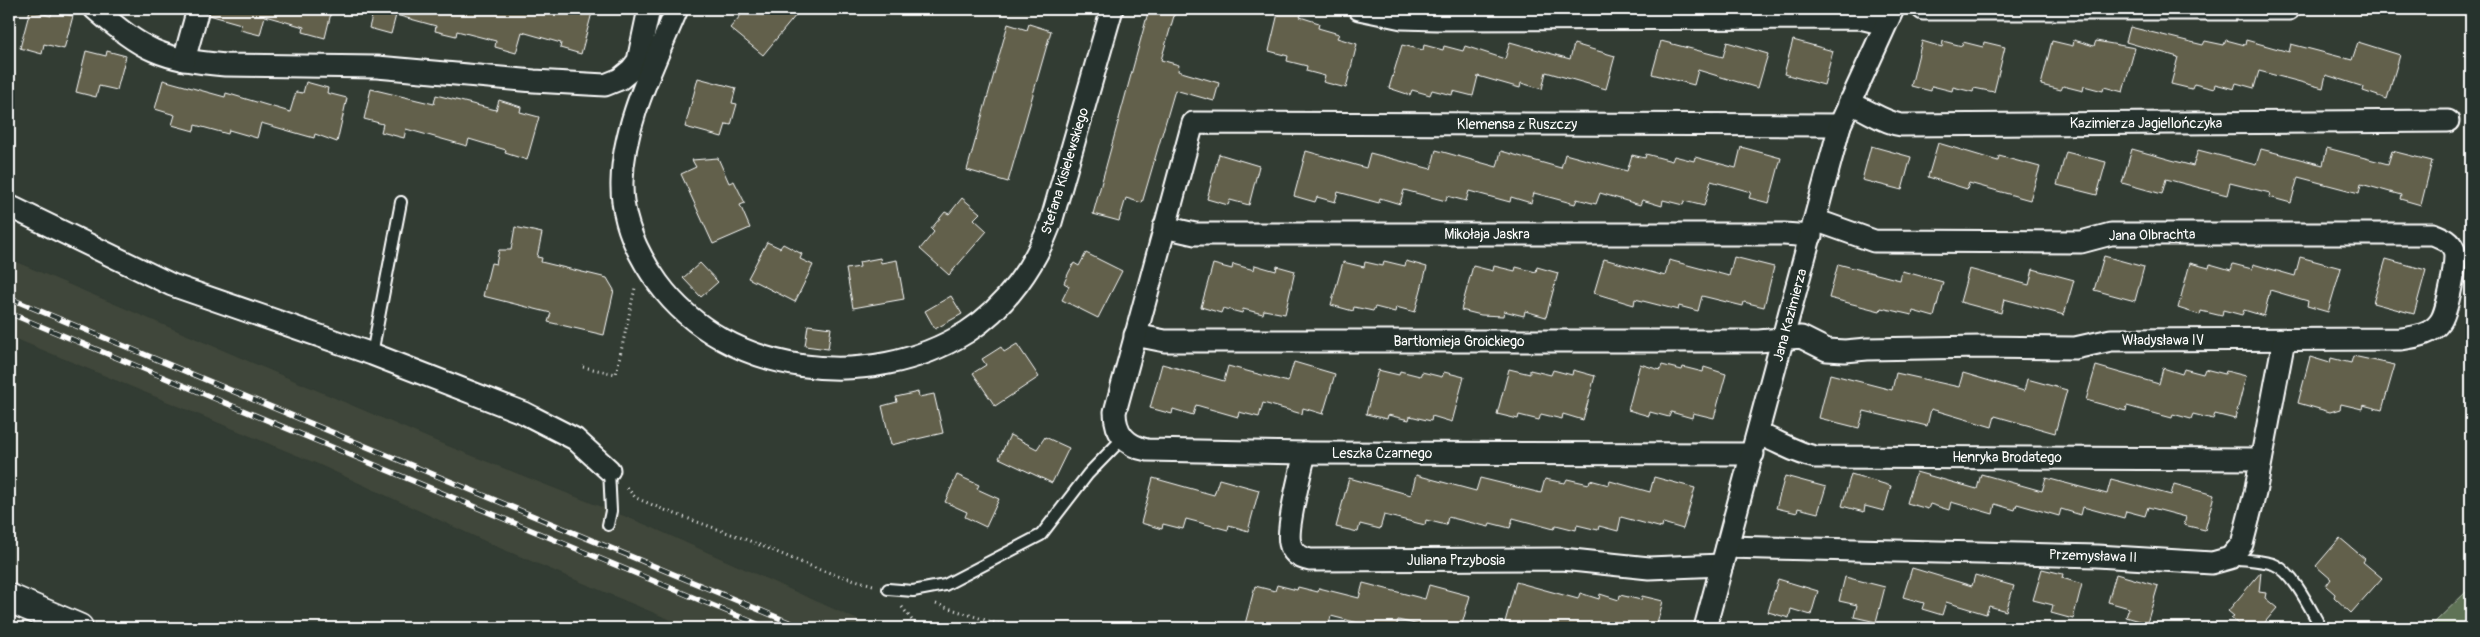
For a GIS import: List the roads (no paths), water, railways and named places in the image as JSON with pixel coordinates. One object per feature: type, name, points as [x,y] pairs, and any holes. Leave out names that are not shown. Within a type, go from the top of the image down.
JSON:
[{"type":"main road","points":[[9,598],[79,628]]},
{"type":"street","points":[[96,9],[135,42],[148,49],[184,60],[225,65],[377,66],[534,81],[605,85],[620,79],[638,61],[649,9]]},
{"type":"street","points":[[184,60],[198,9]]},
{"type":"street","name":"Stefana Kisielewskiego","points":[[677,9],[639,103],[624,158],[622,181],[623,206],[638,253],[666,294],[688,317],[732,344],[753,354],[789,365],[849,367],[882,363],[914,356],[967,332],[991,313],[1011,292],[1043,243],[1051,222],[1112,9]]},
{"type":"street","points":[[1359,9],[1402,18],[1437,19],[1860,18],[1889,16]]},
{"type":"street","points":[[1923,9],[2288,9]]},
{"type":"street","name":"Jana Kazimierza","points":[[1705,628],[1756,444],[1840,125],[1889,16]]},
{"type":"street","name":"Kazimierza Jagiellończyka","points":[[1849,103],[1866,108],[1884,120],[1901,125],[2448,121]]},
{"type":"street","name":"Klemensa z Ruszczy","points":[[1164,227],[1193,123],[1840,125]]},
{"type":"street","points":[[9,206],[112,258],[172,285],[372,354],[524,412],[575,440],[609,470]]},
{"type":"street","points":[[1123,438],[1117,428],[1115,412],[1164,227]]},
{"type":"street","name":"Mikołaja Jaskra","points":[[1164,227],[1195,234],[1784,234],[1813,228]]},
{"type":"street","name":"Jana Olbrachta","points":[[1813,228],[1874,241],[2080,242],[2111,234],[2433,234]]},
{"type":"street","name":"Władysława IV","points":[[1784,339],[1801,337],[1827,350],[1845,351],[1981,347],[2075,348],[2111,340],[2401,339],[2417,337],[2431,330],[2444,315],[2455,262],[2453,248],[2446,240],[2433,234]]},
{"type":"street","name":"Bartłomieja Groickiego","points":[[1135,335],[1165,342],[1759,341],[1784,339]]},
{"type":"street","points":[[2230,558],[2242,544],[2284,340]]},
{"type":"street","name":"Leszka Czarnego","points":[[1123,438],[1134,446],[1147,450],[1305,453],[1756,444]]},
{"type":"street","name":"Henryka Brodatego","points":[[1756,444],[1788,445],[1803,454],[1815,457],[2261,459]]},
{"type":"street","name":"Juliana Przybosia","points":[[1305,453],[1289,535],[1292,549],[1296,555],[1310,560],[1562,560],[1649,568],[1725,556]]},
{"type":"street","name":"Przemysława II","points":[[1725,556],[2097,556],[2212,563],[2230,558]]},
{"type":"lane","points":[[372,354],[401,202]]},
{"type":"lane","points":[[888,589],[913,591],[945,585],[1041,535],[1088,474],[1123,438]]},
{"type":"lane","points":[[608,525],[611,511],[609,470]]},
{"type":"lane","points":[[2230,558],[2273,564],[2282,570],[2290,577],[2322,628]]},
{"type":"railway","points":[[9,298],[803,628]]},
{"type":"railway","points":[[9,313],[767,628]]}]
